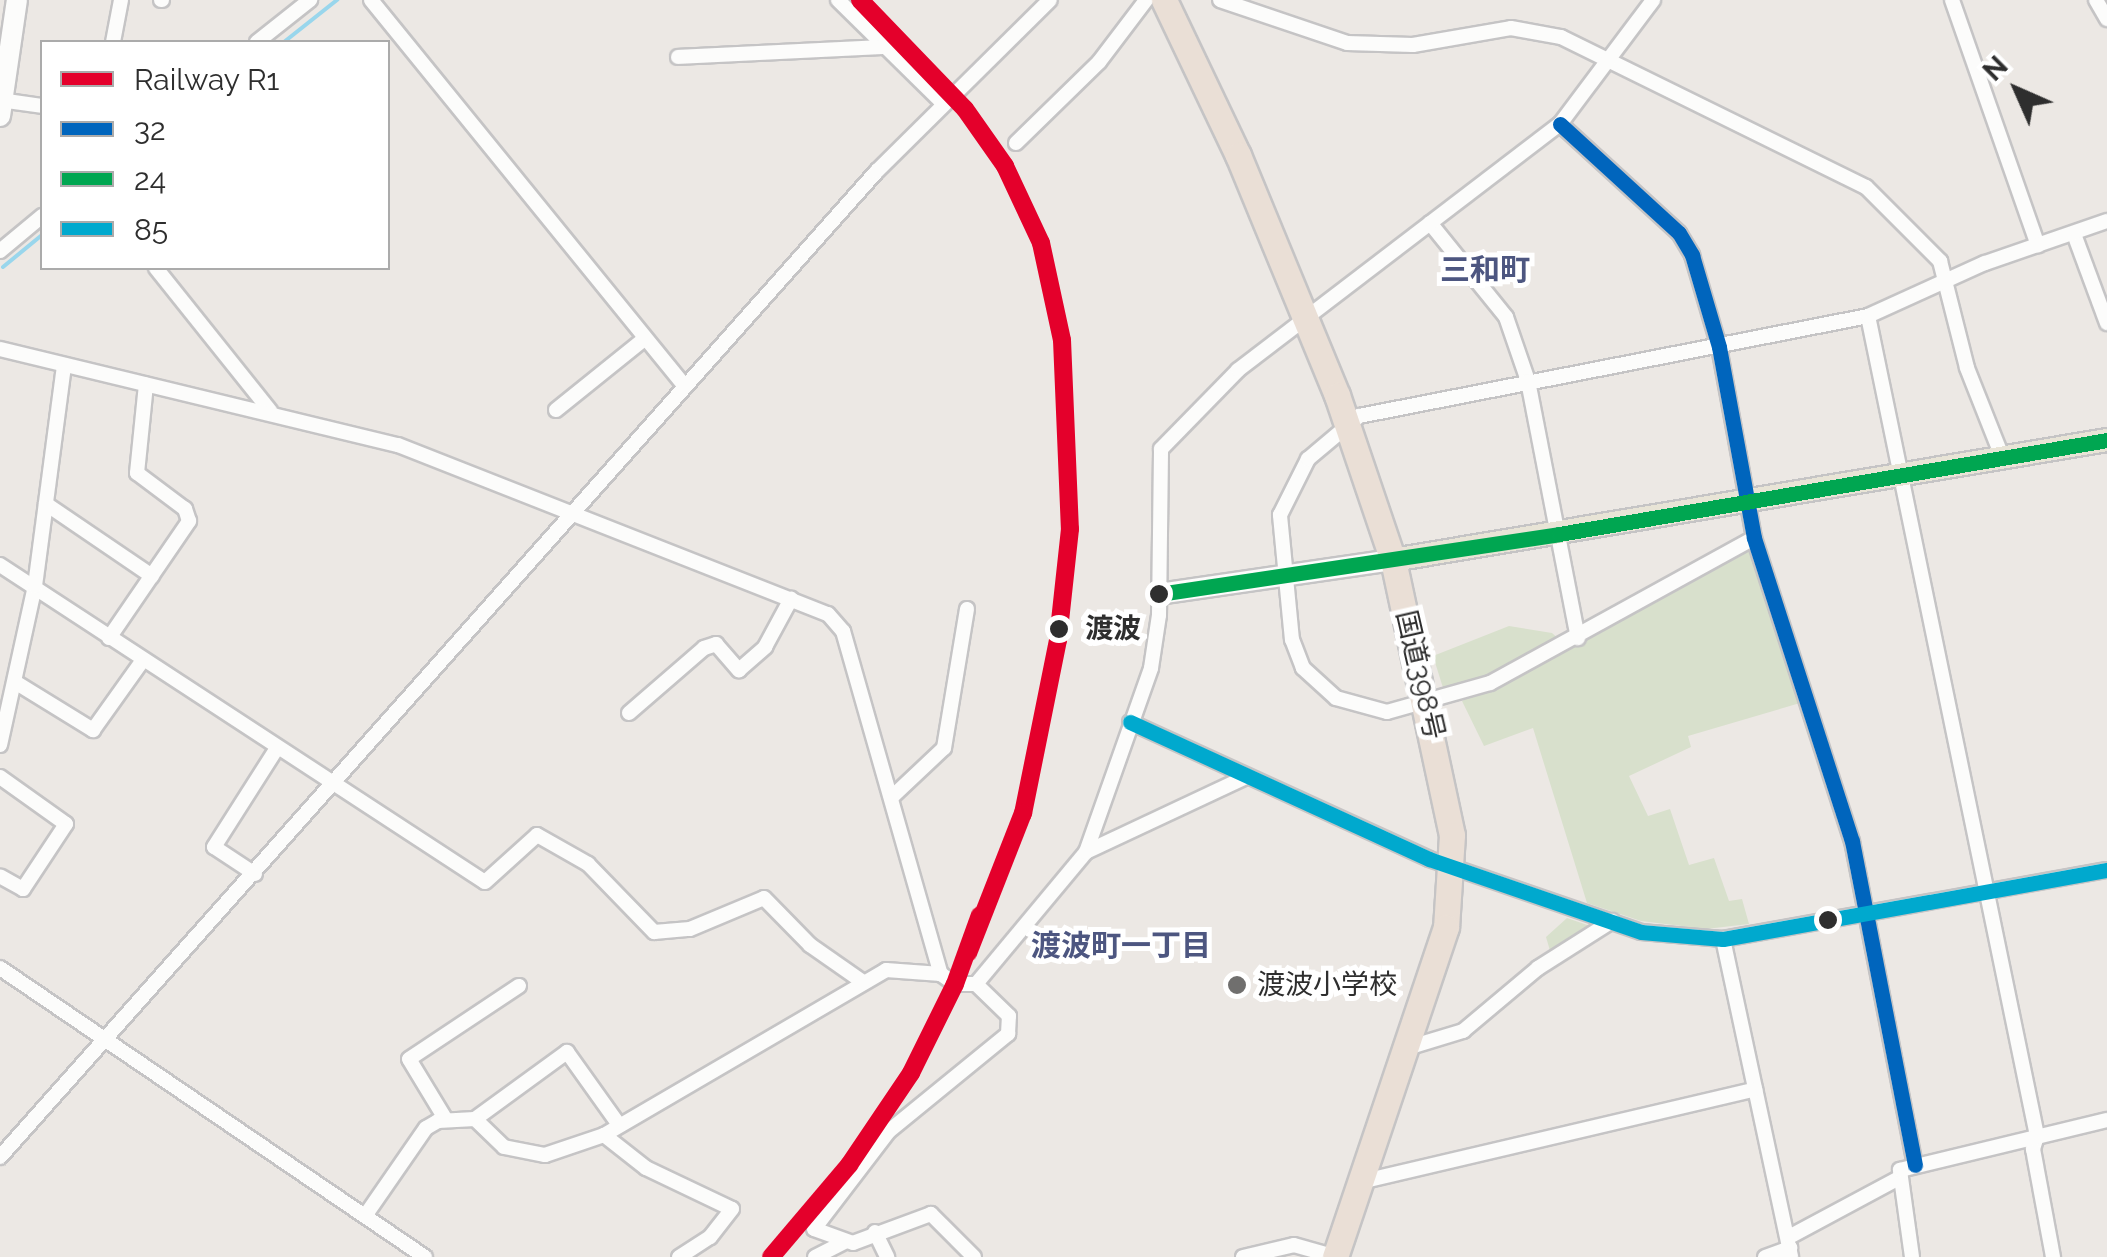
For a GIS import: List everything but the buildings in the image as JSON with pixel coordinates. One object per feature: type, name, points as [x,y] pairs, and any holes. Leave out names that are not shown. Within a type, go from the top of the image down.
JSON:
[{"type":"highway","name":"国道398号","points":[[1164,0],[1307,320],[1393,560],[1428,705],[1453,867],[1446,927],[1336,1257]]},
{"type":"main road","points":[[1,106],[16,0]]},
{"type":"main road","points":[[1159,594],[1559,534],[2107,440]]},
{"type":"street","points":[[113,40],[120,0]]},
{"type":"street","points":[[260,40],[310,0]]},
{"type":"street","points":[[371,0],[643,340],[685,387]]},
{"type":"street","points":[[838,0],[944,104]]},
{"type":"street","points":[[0,1157],[685,387],[944,104],[1050,0]]},
{"type":"street","points":[[1016,143],[1099,62],[1146,0]]},
{"type":"street","points":[[1220,0],[1347,43],[1413,45],[1511,28],[1562,37],[1866,186],[1940,261],[1967,368],[2002,460]]},
{"type":"street","points":[[475,1119],[504,1146],[545,1154],[604,1135],[886,970],[941,974],[959,985],[976,984],[1086,852],[1151,668],[1159,594],[1160,449],[1238,370],[1560,124],[1653,0]]},
{"type":"street","points":[[1952,0],[2038,245]]},
{"type":"street","points":[[2096,0],[2106,16]]},
{"type":"street","points":[[385,40],[396,31]]},
{"type":"street","points":[[678,57],[886,47]]},
{"type":"street","points":[[1,106],[40,106]]},
{"type":"street","points":[[1560,124],[1679,233],[1692,255],[1720,347],[1754,538],[1852,841],[1915,1166]]},
{"type":"street","points":[[0,251],[40,218]]},
{"type":"street","points":[[1754,538],[1688,570],[1578,638],[1490,683],[1428,705],[1366,710],[1315,683],[1292,640],[1280,515],[1290,485],[1346,422],[1528,381],[1868,316],[1947,278],[2107,221]]},
{"type":"street","points":[[1430,224],[1494,298],[1528,381],[1578,638]]},
{"type":"street","points":[[2074,234],[2107,323]]},
{"type":"street","points":[[158,270],[271,412]]},
{"type":"street","points":[[1868,316],[2035,1142],[2053,1257]]},
{"type":"street","points":[[556,410],[643,340]]},
{"type":"street","points":[[0,348],[398,445],[828,614],[843,631],[941,974]]},
{"type":"street","points":[[0,745],[35,586],[64,366]]},
{"type":"street","points":[[109,638],[189,521],[186,510],[137,474],[146,384]]},
{"type":"street","points":[[46,504],[152,576]]},
{"type":"street","points":[[0,565],[485,882],[537,835],[588,864],[654,932],[690,929],[764,898],[810,945],[863,982]]},
{"type":"street","points":[[630,713],[704,648],[716,644],[739,670],[764,646],[791,600]]},
{"type":"street","points":[[893,796],[944,748],[967,609]]},
{"type":"street","points":[[15,682],[93,730],[142,660]]},
{"type":"street","points":[[1130,722],[1453,867],[1641,932],[1723,939],[2107,870]]},
{"type":"street","points":[[254,874],[214,848],[277,748]]},
{"type":"street","points":[[0,777],[66,824],[30,884],[17,888],[0,876]]},
{"type":"street","points":[[1086,852],[1246,777]]},
{"type":"street","points":[[1407,1048],[1464,1031],[1538,968],[1612,922]]},
{"type":"street","points":[[1723,939],[1790,1247]]},
{"type":"street","points":[[0,968],[425,1257]]},
{"type":"street","points":[[844,1242],[816,1234],[829,1207],[889,1131],[1008,1034],[1009,1016],[976,984]]},
{"type":"street","points":[[446,1120],[409,1059],[520,986]]},
{"type":"street","points":[[364,1216],[426,1128],[446,1120],[475,1119],[567,1052],[619,1125]]},
{"type":"street","points":[[1360,1182],[1755,1089]]},
{"type":"street","points":[[1912,1257],[1897,1179],[1900,1170],[2035,1142],[2107,1120]]},
{"type":"street","points":[[604,1135],[646,1168],[732,1209],[710,1236],[679,1257]]},
{"type":"street","points":[[1764,1257],[1790,1247],[1897,1179]]},
{"type":"street","points":[[815,1257],[844,1242],[931,1214],[965,1255]]},
{"type":"street","points":[[875,1232],[887,1257]]},
{"type":"street","points":[[1243,1257],[1294,1244],[1336,1257]]},
{"type":"green space","points":[[1748,546],[1800,703],[1688,736],[1691,747],[1629,776],[1648,816],[1670,809],[1689,865],[1714,858],[1729,901],[1742,899],[1749,924],[1706,929],[1641,921],[1587,903],[1533,728],[1484,746],[1462,701]]},
{"type":"green space","points":[[1509,626],[1552,633],[1562,642],[1445,694],[1433,656]]},
{"type":"green space","points":[[1567,918],[1596,928],[1551,954],[1546,937]]},
{"type":"waterway","points":[[287,40],[337,0]]},
{"type":"waterway","points":[[3,267],[40,237]]},
{"type":"rail line","name":"R1","points":[[860,0],[965,109],[1005,166],[1041,243],[1062,340],[1070,529],[1058,640],[1023,813],[968,953]]},
{"type":"rail line","name":"R1","points":[[771,1257],[849,1165],[911,1073],[955,984],[980,915]]},
{"type":"transit line","name":"32","points":[[1560,124],[1679,233],[1692,255],[1719,347],[1754,538],[1852,841],[1915,1165]]},
{"type":"transit line","name":"24","points":[[1159,594],[1559,534],[2107,440]]},
{"type":"transit line","name":"85","points":[[1130,722],[1429,859],[1641,932],[1723,939],[2107,870]]},
{"type":"place","name":"渡波","points":[[1059,629]]},
{"type":"place","name":"渡波小学校","points":[[1237,985]]},
{"type":"district","name":"三和町","points":[[1485,270]]},
{"type":"district","name":"渡波町一丁目","points":[[1121,946]]}]
